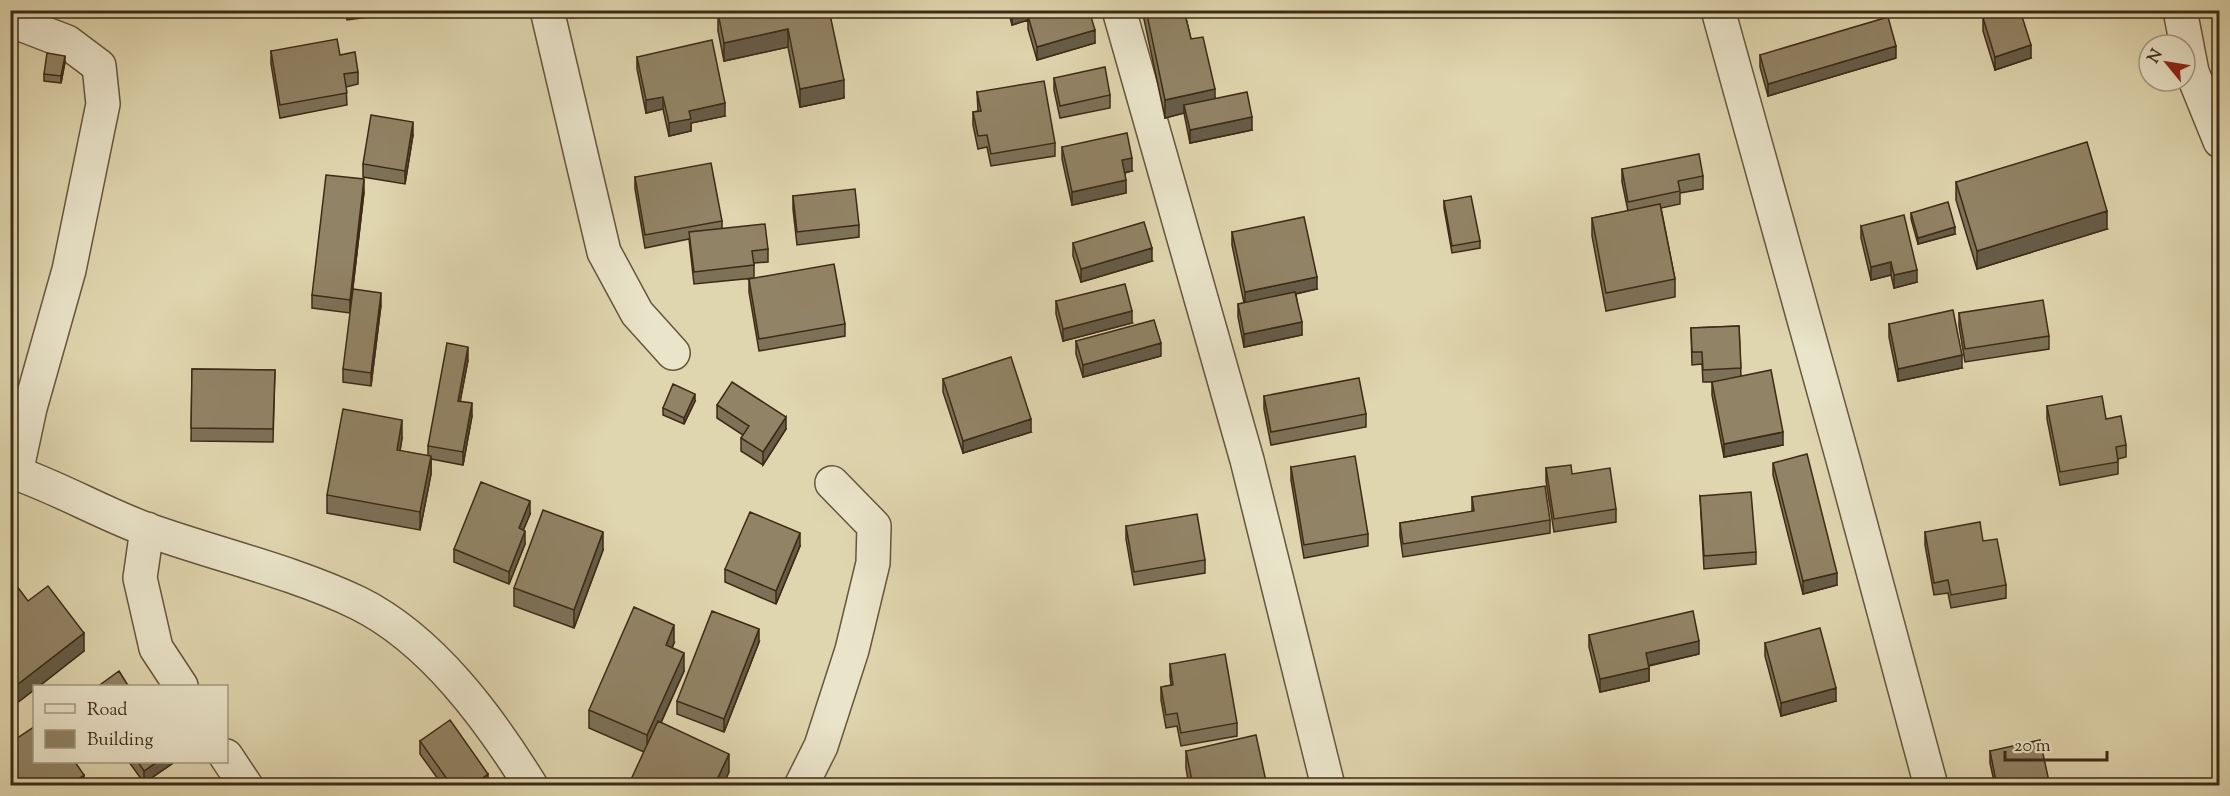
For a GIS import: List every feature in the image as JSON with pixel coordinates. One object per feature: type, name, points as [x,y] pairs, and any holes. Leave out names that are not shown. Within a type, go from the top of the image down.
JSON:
[{"type":"street","points":[[547,10],[604,252],[637,313],[673,353]]},
{"type":"street","points":[[1119,10],[1247,460],[1328,786]]},
{"type":"street","points":[[1718,10],[1931,786]]},
{"type":"street","points":[[2180,10],[2192,72],[2220,141]]},
{"type":"street","points":[[10,20],[67,42],[99,66],[103,104],[69,270],[13,472],[53,486],[147,530],[310,583],[360,604],[414,640],[453,679],[506,745],[531,786]]},
{"type":"street","points":[[801,786],[821,746],[852,650],[873,563],[874,526],[832,483]]},
{"type":"street","points":[[147,530],[140,578],[156,648],[180,685]]},
{"type":"street","points":[[228,759],[246,786]]},
{"type":"building","points":[[731,10],[829,10],[844,80],[800,89],[788,29],[724,43],[718,13]]},
{"type":"building","points":[[1046,10],[1089,10],[1095,30],[1037,47],[1028,16]]},
{"type":"building","points":[[1146,10],[1184,10],[1191,39],[1203,37],[1215,89],[1165,100]]},
{"type":"building","points":[[2006,10],[2020,10],[2031,45],[1995,57],[1983,18]]},
{"type":"building","points":[[1888,17],[1896,46],[1768,84],[1760,55]]},
{"type":"building","points":[[337,39],[340,55],[355,52],[358,72],[344,74],[347,93],[280,105],[271,51]]},
{"type":"building","points":[[712,40],[725,103],[689,111],[691,119],[669,123],[663,97],[646,100],[637,57]]},
{"type":"building","points":[[47,53],[65,56],[61,76],[44,74]]},
{"type":"building","points":[[1105,67],[1110,95],[1060,106],[1054,78]]},
{"type":"building","points":[[1044,81],[1055,143],[991,154],[987,135],[978,136],[973,112],[981,111],[977,92]]},
{"type":"building","points":[[1247,92],[1252,117],[1190,130],[1184,105]]},
{"type":"building","points":[[371,115],[413,122],[405,171],[363,164]]},
{"type":"building","points":[[1127,133],[1132,158],[1122,160],[1126,180],[1072,192],[1062,147]]},
{"type":"building","points":[[2087,142],[2107,211],[1977,251],[1956,182]]},
{"type":"building","points":[[1699,154],[1703,176],[1678,181],[1680,191],[1628,202],[1622,169]]},
{"type":"building","points":[[711,163],[722,221],[645,235],[635,177]]},
{"type":"building","points":[[326,175],[364,179],[350,300],[312,295]]},
{"type":"building","points":[[855,189],[859,225],[797,232],[793,196]]},
{"type":"building","points":[[1471,196],[1480,241],[1452,246],[1444,201]]},
{"type":"building","points":[[1948,202],[1955,227],[1918,238],[1911,213]]},
{"type":"building","points":[[1660,204],[1675,279],[1606,293],[1592,218]]},
{"type":"building","points":[[1904,215],[1917,270],[1894,275],[1891,262],[1871,267],[1861,226]]},
{"type":"building","points":[[1304,217],[1317,277],[1245,292],[1232,232]]},
{"type":"building","points":[[1144,222],[1152,248],[1081,269],[1073,243]]},
{"type":"building","points":[[765,224],[768,249],[752,251],[754,265],[694,272],[689,232]]},
{"type":"building","points":[[834,264],[845,324],[759,339],[749,279]]},
{"type":"building","points":[[1125,284],[1132,311],[1063,329],[1056,301]]},
{"type":"building","points":[[353,289],[381,293],[371,373],[343,369]]},
{"type":"building","points":[[1295,292],[1302,322],[1244,334],[1238,304]]},
{"type":"building","points":[[2043,300],[2049,336],[1965,349],[1959,313]]},
{"type":"building","points":[[1953,310],[1962,355],[1898,369],[1889,324]]},
{"type":"building","points":[[1154,320],[1161,343],[1083,365],[1076,341]]},
{"type":"building","points":[[1739,326],[1741,368],[1703,370],[1702,352],[1692,352],[1691,328]]},
{"type":"building","points":[[447,343],[468,347],[458,401],[472,403],[463,452],[428,446]]},
{"type":"building","points":[[1011,357],[1031,419],[963,441],[943,379]]},
{"type":"building","points":[[192,369],[275,370],[273,429],[191,428]]},
{"type":"building","points":[[1771,370],[1783,432],[1724,444],[1712,382]]},
{"type":"building","points":[[1359,378],[1366,414],[1271,432],[1264,396]]},
{"type":"building","points":[[732,382],[786,417],[763,452],[741,438],[749,426],[717,405]]},
{"type":"building","points":[[673,384],[695,394],[684,418],[663,408]]},
{"type":"building","points":[[2102,396],[2106,419],[2121,416],[2126,445],[2116,447],[2118,462],[2060,472],[2047,406]]},
{"type":"building","points":[[343,409],[402,420],[397,450],[431,456],[420,512],[327,495]]},
{"type":"building","points":[[1807,454],[1837,573],[1803,581],[1773,463]]},
{"type":"building","points":[[1355,456],[1368,534],[1304,545],[1291,467]]},
{"type":"building","points":[[1571,465],[1572,474],[1610,468],[1616,509],[1554,519],[1546,468]]},
{"type":"building","points":[[481,482],[530,501],[519,528],[525,531],[509,572],[454,549]]},
{"type":"building","points":[[1545,486],[1550,520],[1403,544],[1400,523],[1474,511],[1472,497]]},
{"type":"building","points":[[1751,492],[1756,552],[1704,556],[1700,496]]},
{"type":"building","points":[[543,510],[603,532],[574,610],[514,588]]},
{"type":"building","points":[[750,512],[800,533],[776,591],[725,569]]},
{"type":"building","points":[[1197,514],[1205,560],[1134,572],[1126,526]]},
{"type":"building","points":[[1980,522],[1983,541],[1997,539],[2006,585],[1951,595],[1948,580],[1934,583],[1925,532]]},
{"type":"building","points":[[16,585],[28,601],[48,586],[84,633],[13,688],[10,684],[10,589]]},
{"type":"building","points":[[634,607],[674,625],[666,645],[684,653],[647,735],[589,710]]},
{"type":"building","points":[[712,611],[759,629],[724,719],[677,701]]},
{"type":"building","points":[[1693,611],[1699,641],[1646,653],[1649,668],[1600,679],[1589,635]]},
{"type":"building","points":[[1820,628],[1836,688],[1781,703],[1765,643]]},
{"type":"building","points":[[1225,654],[1237,723],[1181,733],[1177,713],[1166,715],[1161,687],[1173,685],[1170,664]]},
{"type":"building","points":[[119,671],[128,685],[100,685]]},
{"type":"building","points":[[450,720],[488,774],[472,786],[452,786],[420,741]]},
{"type":"building","points":[[658,721],[729,754],[714,786],[628,786]]},
{"type":"building","points":[[33,728],[33,763],[76,763],[84,775],[68,786],[10,786],[10,743]]},
{"type":"building","points":[[1256,735],[1267,786],[1193,786],[1186,751]]},
{"type":"building","points":[[2040,740],[2050,786],[1997,786],[1990,751]]},
{"type":"building","points":[[139,763],[156,763],[144,771]]}]
